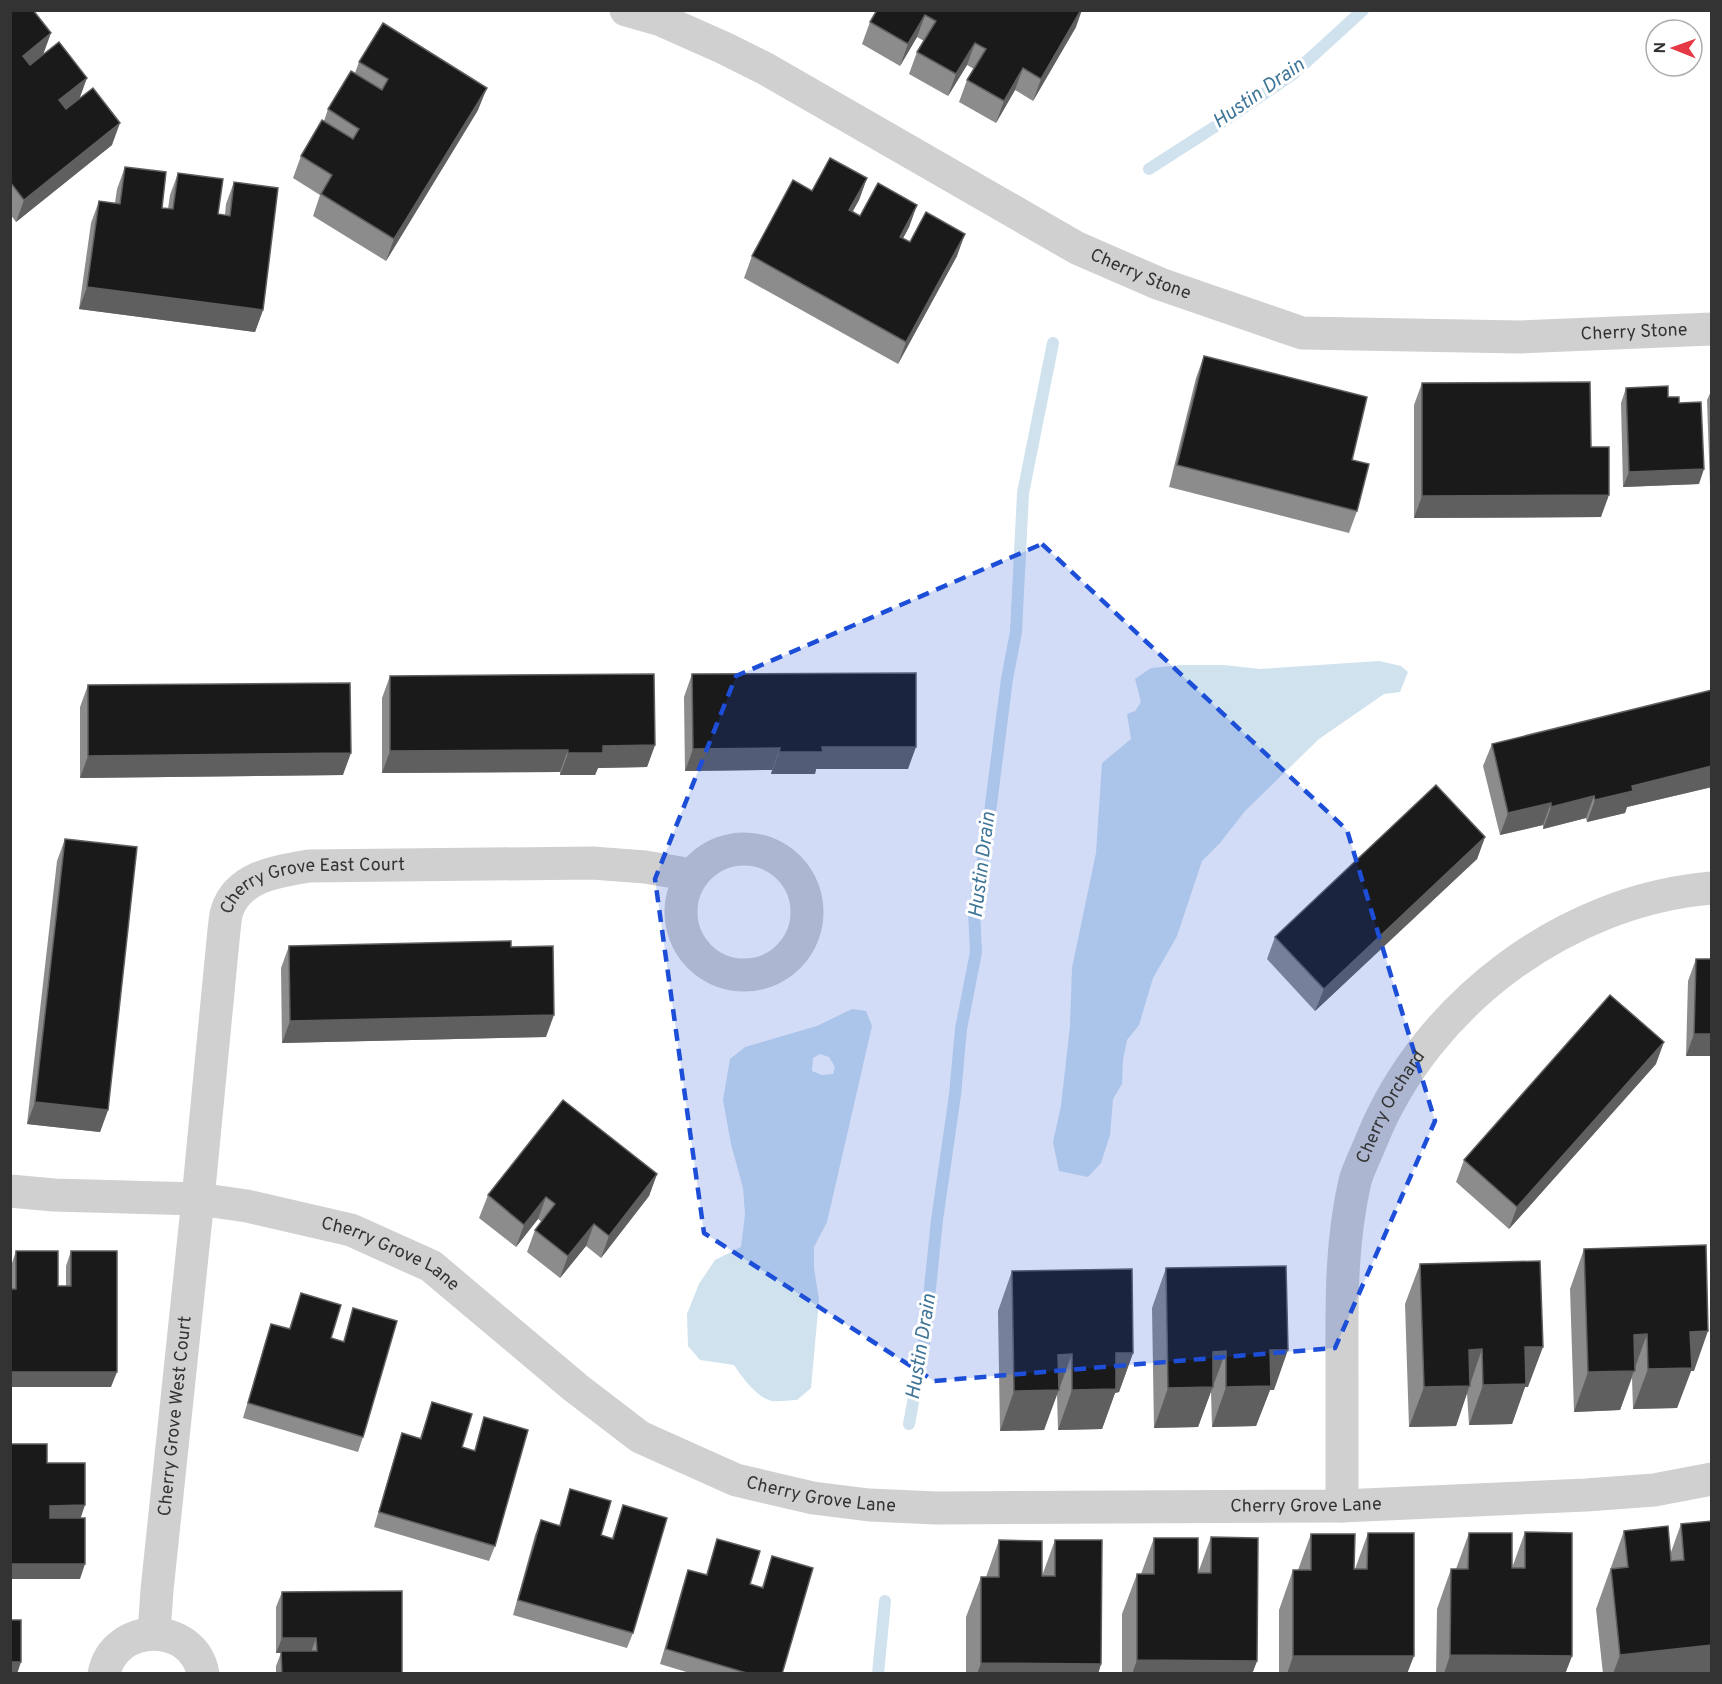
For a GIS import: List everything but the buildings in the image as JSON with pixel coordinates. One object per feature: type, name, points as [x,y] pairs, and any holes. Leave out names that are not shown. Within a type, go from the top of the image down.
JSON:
[{"type":"street","name":"Cherry Stone","points":[[626,10],[661,20],[756,64],[1077,248],[1160,284],[1302,333],[1520,337],[1712,329]]},
{"type":"street","name":"Cherry Grove East Court","points":[[198,1199],[227,910],[237,893],[251,882],[275,872],[309,866],[592,863],[645,867],[692,875]]},
{"type":"street","name":"Cherry Orchard","points":[[1342,1506],[1343,1252],[1356,1179],[1378,1125],[1399,1083],[1434,1037],[1488,981],[1529,952],[1570,928],[1629,903],[1688,890],[1712,888]]},
{"type":"street","name":"Cherry Grove Lane","points":[[10,1191],[198,1199],[246,1206],[351,1230],[432,1266],[576,1388],[640,1437],[736,1480],[813,1497],[869,1505],[925,1508],[1342,1506],[1586,1496],[1654,1490],[1712,1479]]},
{"type":"street","name":"Cherry Grove West Court","points":[[154,1633],[198,1199]]},
{"type":"street","points":[[104,1674],[106,1665],[117,1648],[134,1636],[154,1633],[174,1637],[191,1648],[202,1666],[203,1674]]},
{"type":"highlighted area","points":[[1042,544],[1347,830],[1435,1121],[1335,1348],[934,1381],[704,1233],[655,879],[736,676]]},
{"type":"water","points":[[1379,661],[1401,666],[1408,672],[1400,692],[1384,694],[1319,739],[1245,811],[1220,843],[1202,861],[1177,936],[1153,978],[1139,1025],[1127,1040],[1122,1084],[1113,1099],[1110,1135],[1101,1163],[1088,1177],[1059,1171],[1053,1142],[1061,1106],[1070,1026],[1072,968],[1096,853],[1102,763],[1131,739],[1127,714],[1135,711],[1141,702],[1135,679],[1151,668],[1181,665],[1224,665],[1260,669]]},
{"type":"water","points":[[852,1009],[866,1011],[872,1026],[827,1222],[814,1247],[814,1268],[819,1300],[811,1388],[797,1400],[772,1401],[755,1391],[734,1365],[700,1360],[688,1346],[687,1314],[699,1284],[715,1260],[741,1247],[745,1214],[743,1188],[731,1144],[723,1100],[730,1059],[745,1047],[817,1026]],"holes":[[[820,1054],[829,1057],[835,1067],[833,1074],[822,1075],[812,1071],[813,1058]]]},
{"type":"waterway","name":"Hustin Drain","points":[[1149,169],[1293,74],[1363,10]]},
{"type":"waterway","name":"Hustin Drain","points":[[909,1424],[925,1337],[961,1029],[976,952],[974,912],[987,836],[1007,679],[1016,632],[1023,493],[1053,343]]},
{"type":"waterway","name":"Hustin Drain","points":[[878,1674],[885,1601]]}]
